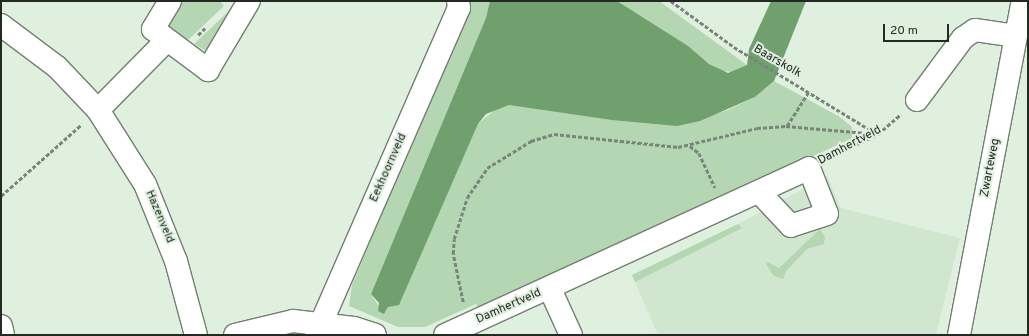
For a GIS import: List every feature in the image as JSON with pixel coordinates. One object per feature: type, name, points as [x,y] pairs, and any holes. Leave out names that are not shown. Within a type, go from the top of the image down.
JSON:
[{"type":"street","points":[[170,1],[153,28],[208,70],[248,1]]},
{"type":"street","name":"Eekhoornveld","points":[[319,329],[459,8],[458,1]]},
{"type":"street","name":"Zwarteweg","points":[[959,335],[1023,1]]},
{"type":"street","name":"Hazenveld","points":[[1,25],[57,67],[98,110],[144,184],[164,226],[196,335]]},
{"type":"street","points":[[917,100],[962,38],[975,30],[1016,36]]},
{"type":"street","points":[[98,110],[167,40]]},
{"type":"street","name":"Damhertveld","points":[[447,335],[724,208],[760,193],[809,168],[827,214],[790,226],[760,193]]},
{"type":"street","name":"Damhertveld","points":[[550,289],[572,335]]},
{"type":"street","points":[[236,335],[293,321],[319,329],[374,335]]},
{"type":"street","points":[[1,326],[3,335]]},
{"type":"path","name":"Baarskolk","points":[[671,1],[734,47],[790,79],[878,134]]},
{"type":"path","points":[[786,126],[793,118],[809,91]]},
{"type":"path","name":"Damhertveld","points":[[809,168],[878,134],[917,100]]},
{"type":"path","points":[[1,196],[98,110]]},
{"type":"path","points":[[793,118],[798,127]]},
{"type":"path","points":[[474,322],[458,288],[453,268],[454,239],[467,198],[487,168],[513,150],[554,134],[690,146],[757,128],[786,126],[878,134]]},
{"type":"path","points":[[690,146],[699,153],[724,208]]},
{"type":"shaded area","points":[[178,1],[220,1],[224,6],[188,40],[166,28]]},
{"type":"shaded area","points":[[472,1],[490,1],[487,18],[371,294],[384,314],[427,240],[478,124],[498,107],[509,105],[677,125],[728,110],[755,97],[774,81],[840,117],[852,127],[852,138],[480,313],[476,304],[425,327],[398,327],[349,306],[352,285]]},
{"type":"shaded area","points":[[490,1],[617,1],[688,46],[709,64],[728,73],[747,65],[749,49],[771,1],[806,1],[774,81],[755,97],[700,121],[677,126],[612,120],[509,105],[486,114],[478,124],[399,305],[388,307],[384,314],[378,311],[379,303],[371,294],[486,18]]},
{"type":"shaded area","points":[[617,1],[659,1],[747,65],[734,72],[720,71]]},
{"type":"shaded area","points":[[234,6],[209,48],[204,50],[194,44]]},
{"type":"shaded area","points":[[827,176],[841,208],[960,238],[936,335],[658,335],[632,275],[738,224]]},
{"type":"shaded area","points":[[738,224],[742,228],[635,282],[632,275]]},
{"type":"shaded area","points":[[820,229],[825,237],[824,244],[807,249],[786,271],[783,279],[774,276],[766,264],[768,262],[779,268]]}]
